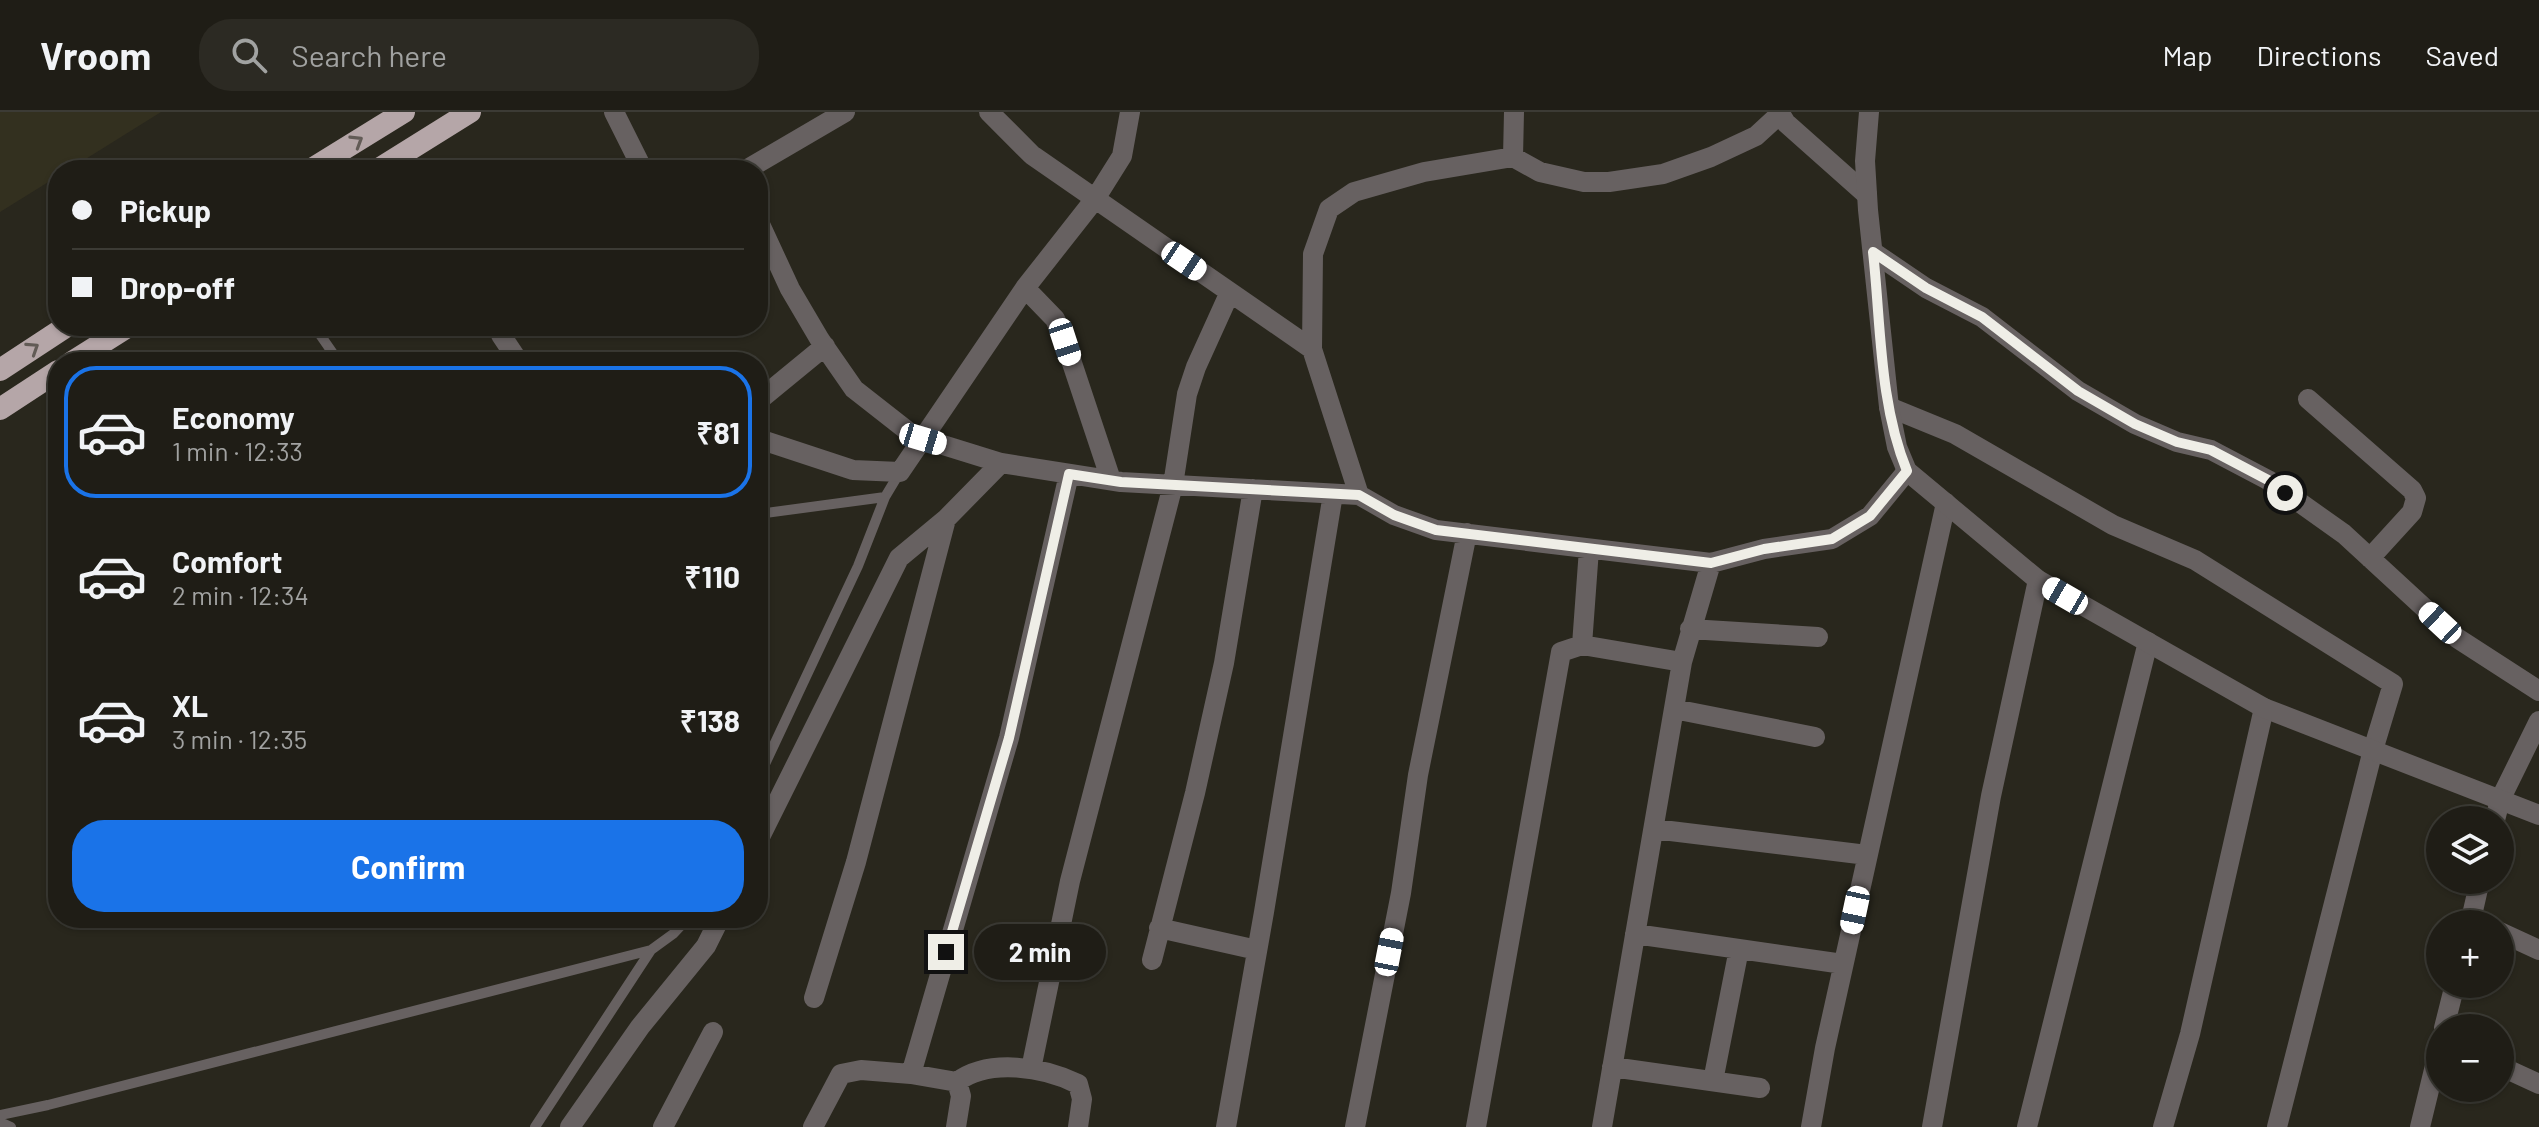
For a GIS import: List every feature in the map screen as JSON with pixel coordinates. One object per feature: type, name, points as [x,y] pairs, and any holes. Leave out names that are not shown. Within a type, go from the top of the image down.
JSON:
[{"type":"highway","points":[[326,160],[404,112]]},
{"type":"highway","points":[[393,160],[470,112]]},
{"type":"highway","points":[[0,370],[52,336]]},
{"type":"highway","points":[[88,352],[113,336]]},
{"type":"highway","points":[[0,409],[48,378]]},
{"type":"street","points":[[614,112],[638,160]]},
{"type":"street","points":[[763,160],[845,112]]},
{"type":"street","points":[[989,112],[1032,155],[1312,349]]},
{"type":"street","points":[[768,442],[853,470],[900,472],[1025,288],[1095,199],[1122,156],[1130,112]]},
{"type":"street","points":[[1513,157],[1514,112]]},
{"type":"street","points":[[1869,112],[1865,161],[1867,195],[1889,407],[1897,447],[1907,471],[2038,580],[2264,708],[2373,750],[2490,806]]},
{"type":"street","points":[[1359,495],[1312,349],[1313,254],[1329,209],[1354,192],[1424,172],[1513,157],[1540,172],[1584,182],[1649,176],[1711,157],[1756,136],[1780,113],[1786,123],[1867,195]]},
{"type":"street","points":[[768,242],[790,289],[854,389],[914,436],[1001,463],[1111,480],[1359,495],[1408,520],[1436,530],[1711,563],[1764,549],[1832,539],[1870,516],[1907,471]]},
{"type":"street","points":[[1873,252],[1926,288],[1982,317],[2078,391],[2135,424],[2177,442],[2211,450],[2268,480],[2344,534],[2457,638],[2539,691]]},
{"type":"street","points":[[1025,288],[1055,319],[1060,330],[1111,480]]},
{"type":"street","points":[[1031,1069],[1070,881],[1173,485],[1191,382],[1230,292]]},
{"type":"street","points":[[768,393],[825,346]]},
{"type":"street","points":[[2308,399],[2412,490],[2416,498],[2412,512],[2370,558]]},
{"type":"street","points":[[1889,407],[1955,434],[2113,525],[2195,560],[2393,684],[2373,750],[2277,1127]]},
{"type":"street","points":[[768,821],[899,558],[946,519],[1001,463]]},
{"type":"street","points":[[911,1074],[1009,738],[1069,474]]},
{"type":"street","points":[[1152,960],[1195,793],[1224,663],[1253,489]]},
{"type":"street","points":[[1226,1127],[1333,494]]},
{"type":"street","points":[[1811,1127],[1843,964],[1946,503]]},
{"type":"street","points":[[814,998],[856,862],[946,519]]},
{"type":"street","points":[[1355,1127],[1401,893],[1418,775],[1467,533]]},
{"type":"street","points":[[1582,645],[1589,549]]},
{"type":"street","points":[[1602,1127],[1682,662],[1711,563]]},
{"type":"street","points":[[1932,1127],[1991,796],[2038,580]]},
{"type":"street","points":[[1690,629],[1818,637]]},
{"type":"street","points":[[2027,1127],[2148,642]]},
{"type":"street","points":[[1476,1127],[1561,652],[1582,645],[1682,662]]},
{"type":"street","points":[[2163,1127],[2190,1034],[2264,708]]},
{"type":"street","points":[[1674,709],[1815,737]]},
{"type":"street","points":[[2500,806],[2539,721]]},
{"type":"street","points":[[2514,812],[2539,815]]},
{"type":"street","points":[[1654,829],[1867,855]]},
{"type":"street","points":[[570,1127],[640,1027],[706,946],[715,928]]},
{"type":"street","points":[[1159,928],[1257,950]]},
{"type":"street","points":[[1635,934],[1843,964]]},
{"type":"street","points":[[2514,938],[2539,950]]},
{"type":"street","points":[[1713,1081],[1739,949]]},
{"type":"street","points":[[663,1127],[713,1032]]},
{"type":"street","points":[[1612,1067],[1760,1088]]},
{"type":"street","points":[[813,1127],[841,1074],[861,1070],[957,1082],[968,1074],[986,1069],[1031,1069],[1061,1076],[1078,1084],[1082,1099],[1078,1127]]},
{"type":"street","points":[[2514,1072],[2539,1084]]},
{"type":"street","points":[[956,1127],[961,1096],[957,1082]]},
{"type":"street","points":[[2420,1127],[2426,1102]]},
{"type":"lane","points":[[768,758],[858,566],[885,497],[900,472]]},
{"type":"lane","points":[[768,513],[885,497]]},
{"type":"lane","points":[[535,1127],[651,950],[679,928]]},
{"type":"lane","points":[[0,1115],[651,950]]},
{"type":"lane","points":[[0,1122],[11,1127]]},
{"type":"shaded area","points":[[0,112],[161,112],[84,160],[48,160],[48,182],[0,212]]},
{"type":"route","points":[[946,952],[1009,738],[1069,474],[1121,482],[1359,495],[1394,515],[1436,530],[1711,563],[1764,549],[1832,539],[1870,516],[1907,471],[1897,447],[1889,407],[1873,252],[1926,288],[1982,317],[2078,391],[2135,424],[2177,442],[2211,450],[2268,480],[2285,493]]}]
